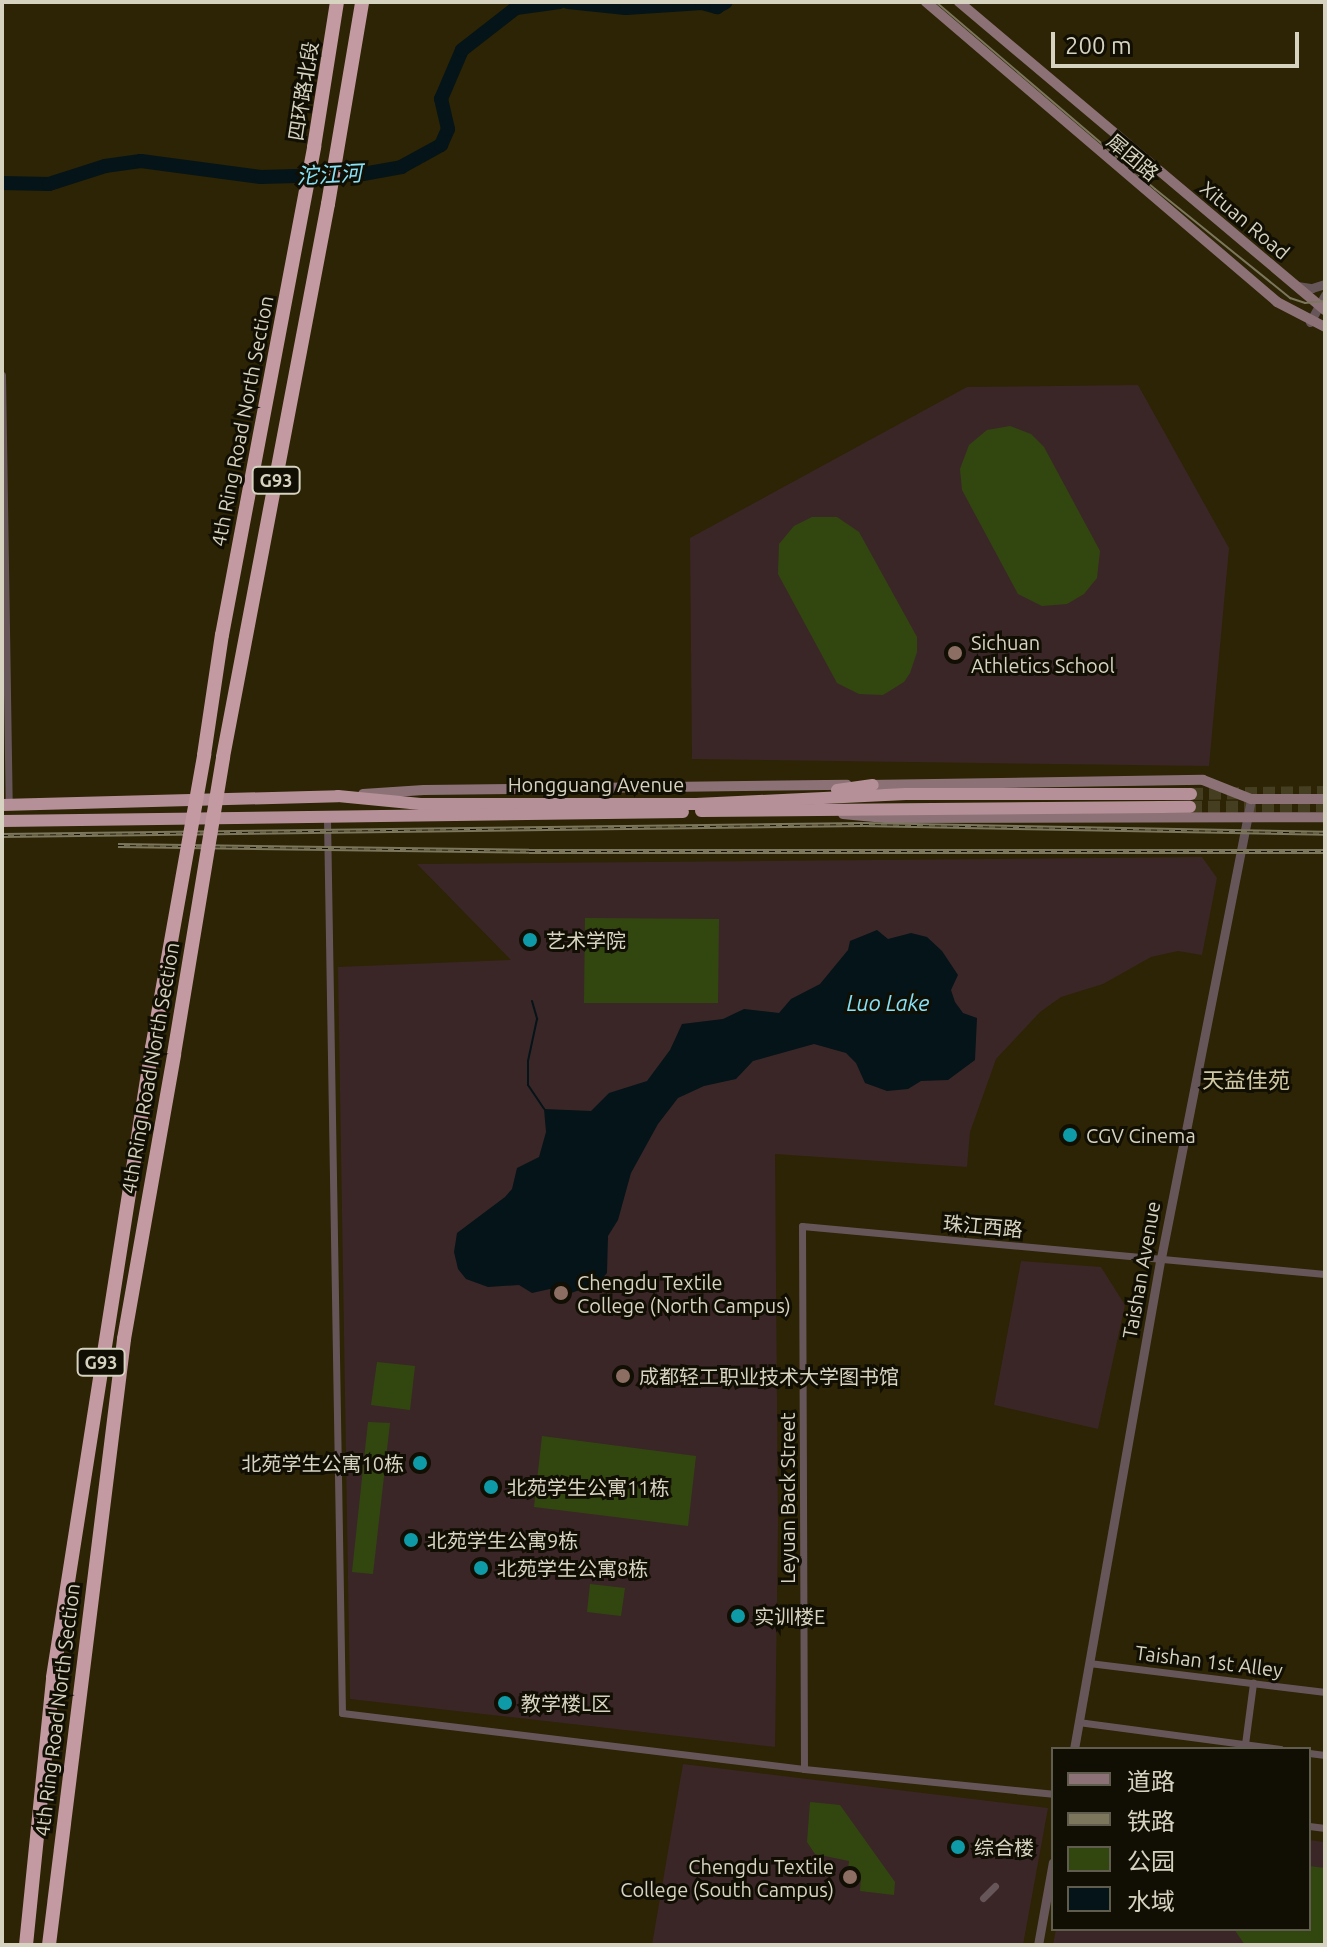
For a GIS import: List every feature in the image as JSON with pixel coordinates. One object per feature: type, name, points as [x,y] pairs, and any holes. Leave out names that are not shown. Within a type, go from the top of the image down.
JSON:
[{"type":"highway","name":"四环路北段","points":[[298,233],[337,2]]},
{"type":"highway","name":"4th Ring Road North Section","points":[[49,1945],[124,1339],[223,757],[328,204],[362,2]]},
{"type":"highway","name":"4th Ring Road North Section","points":[[26,1945],[53,1677],[152,1048],[222,635],[298,233]]},
{"type":"highway","points":[[772,800],[873,785]]},
{"type":"highway","name":"Hongguang Avenue","points":[[2,821],[327,819],[1190,800],[906,794],[696,804],[421,804],[338,796],[6,805]]},
{"type":"main road","name":"犀团路","points":[[926,2],[1277,302],[1310,322],[1325,327]]},
{"type":"main road","name":"Xituan Road","points":[[959,2],[1295,286],[1323,304]]},
{"type":"main road","points":[[338,796],[424,790],[1203,780],[1251,799],[1325,799]]},
{"type":"main road","points":[[793,810],[885,818],[1325,817]]},
{"type":"street","points":[[1295,286],[1312,288],[1325,284]]},
{"type":"street","points":[[1310,322],[1323,304]]},
{"type":"street","points":[[2,375],[6,805]]},
{"type":"street","name":"Taishan Avenue","points":[[1074,1747],[1161,1258],[1251,799]]},
{"type":"street","points":[[327,819],[342,1713],[804,1769],[1051,1794]]},
{"type":"street","name":"珠江西路","points":[[802,1226],[1325,1274]]},
{"type":"street","name":"Leyuan Back Street","points":[[802,1226],[804,1769]]},
{"type":"street","name":"Taishan 1st Alley","points":[[1089,1663],[1325,1692]]},
{"type":"street","points":[[1078,1722],[1243,1746],[1253,1683]]},
{"type":"street","points":[[1038,1945],[1051,1873]]},
{"type":"street","points":[[983,1898],[995,1886]]},
{"type":"shaded area","name":"Sichuan Athletics School","points":[[1138,385],[1229,548],[1209,766],[692,759],[690,538],[967,387]]},
{"type":"shaded area","name":"Chengdu Textile College (North Campus)","points":[[1202,857],[1217,878],[1202,955],[1178,951],[1151,957],[1103,984],[1061,997],[1040,1012],[996,1059],[970,1132],[967,1167],[775,1154],[778,1525],[775,1747],[350,1699],[338,967],[511,960],[417,864]]},
{"type":"shaded area","points":[[1021,1261],[1101,1267],[1125,1305],[1098,1429],[994,1405]]},
{"type":"shaded area","name":"Chengdu Textile College (South Campus)","points":[[683,1764],[1048,1808],[1023,1945],[652,1945]]},
{"type":"shaded area","points":[[1311,1840],[1325,1842],[1325,1945],[1053,1945],[1056,1931],[1311,1931]]},
{"type":"green space","points":[[1010,426],[1031,434],[1044,447],[1100,551],[1097,578],[1084,594],[1067,604],[1042,606],[1018,594],[962,490],[960,469],[969,445],[987,430]]},
{"type":"green space","points":[[812,517],[837,517],[859,532],[917,637],[917,652],[910,673],[904,682],[883,695],[859,694],[837,683],[778,574],[779,544],[794,526]]},
{"type":"green space","points":[[585,918],[719,919],[718,1003],[584,1003]]},
{"type":"green space","points":[[377,1362],[415,1366],[410,1410],[371,1405]]},
{"type":"green space","points":[[368,1422],[390,1423],[373,1574],[352,1572]]},
{"type":"green space","points":[[542,1436],[696,1456],[688,1526],[534,1507]]},
{"type":"green space","points":[[590,1584],[625,1588],[621,1616],[587,1612]]},
{"type":"green space","points":[[810,1802],[840,1805],[895,1882],[894,1895],[860,1891],[861,1878],[855,1877],[856,1870],[848,1869],[849,1861],[815,1854],[807,1842]]},
{"type":"green space","points":[[1311,1866],[1325,1868],[1325,1945],[1245,1945],[1235,1931],[1311,1931]]},
{"type":"water","name":"Luo Lake","points":[[877,930],[888,939],[911,933],[927,937],[942,951],[958,975],[951,990],[955,1002],[963,1013],[977,1018],[975,1060],[948,1080],[921,1081],[908,1089],[887,1091],[865,1083],[856,1063],[846,1053],[814,1044],[753,1061],[736,1079],[704,1086],[678,1098],[658,1124],[631,1173],[618,1220],[608,1236],[607,1273],[598,1283],[566,1295],[550,1289],[532,1293],[519,1285],[488,1287],[466,1279],[458,1269],[454,1252],[457,1233],[505,1197],[512,1189],[517,1168],[539,1157],[546,1132],[544,1109],[591,1111],[609,1093],[647,1081],[670,1050],[682,1024],[723,1019],[744,1009],[779,1013],[791,999],[820,984],[848,950],[850,941]]},
{"type":"waterway","name":"沱江河","points":[[2,183],[49,184],[105,166],[141,161],[261,177],[363,174],[401,167],[441,145],[448,129],[441,99],[462,50],[516,8],[560,2]]},
{"type":"waterway","name":"沱江河","points":[[568,2],[626,8],[702,3],[717,7],[726,2]]},
{"type":"waterway","points":[[532,1001],[537,1019],[528,1061],[528,1085],[544,1109]]},
{"type":"tunnel","points":[[1191,794],[1325,792]]},
{"type":"tunnel","points":[[1190,807],[1325,806]]},
{"type":"tram line","points":[[936,2],[1155,189],[1290,298],[1305,303],[1325,301]]},
{"type":"railway","points":[[2,835],[863,824],[1325,833]]},
{"type":"railway","points":[[118,845],[529,851],[1325,851]]},
{"type":"place","name":"Sichuan Athletics School","points":[[955,653]]},
{"type":"place","name":"艺术学院","points":[[530,940]]},
{"type":"place","name":"CGV Cinema","points":[[1070,1135]]},
{"type":"place","name":"Chengdu Textile College (North Campus)","points":[[561,1293]]},
{"type":"place","name":"成都轻工职业技术大学图书馆","points":[[623,1376]]},
{"type":"place","name":"北苑学生公寓10栋","points":[[420,1463]]},
{"type":"place","name":"北苑学生公寓11栋","points":[[491,1487]]},
{"type":"place","name":"北苑学生公寓9栋","points":[[411,1540]]},
{"type":"place","name":"北苑学生公寓8栋","points":[[481,1568]]},
{"type":"place","name":"实训楼E","points":[[738,1616]]},
{"type":"place","name":"教学楼L区","points":[[505,1703]]},
{"type":"place","name":"综合楼","points":[[958,1847]]},
{"type":"place","name":"Chengdu Textile College (South Campus)","points":[[850,1877]]},
{"type":"district","name":"天益佳苑","points":[[1246,1080]]}]
